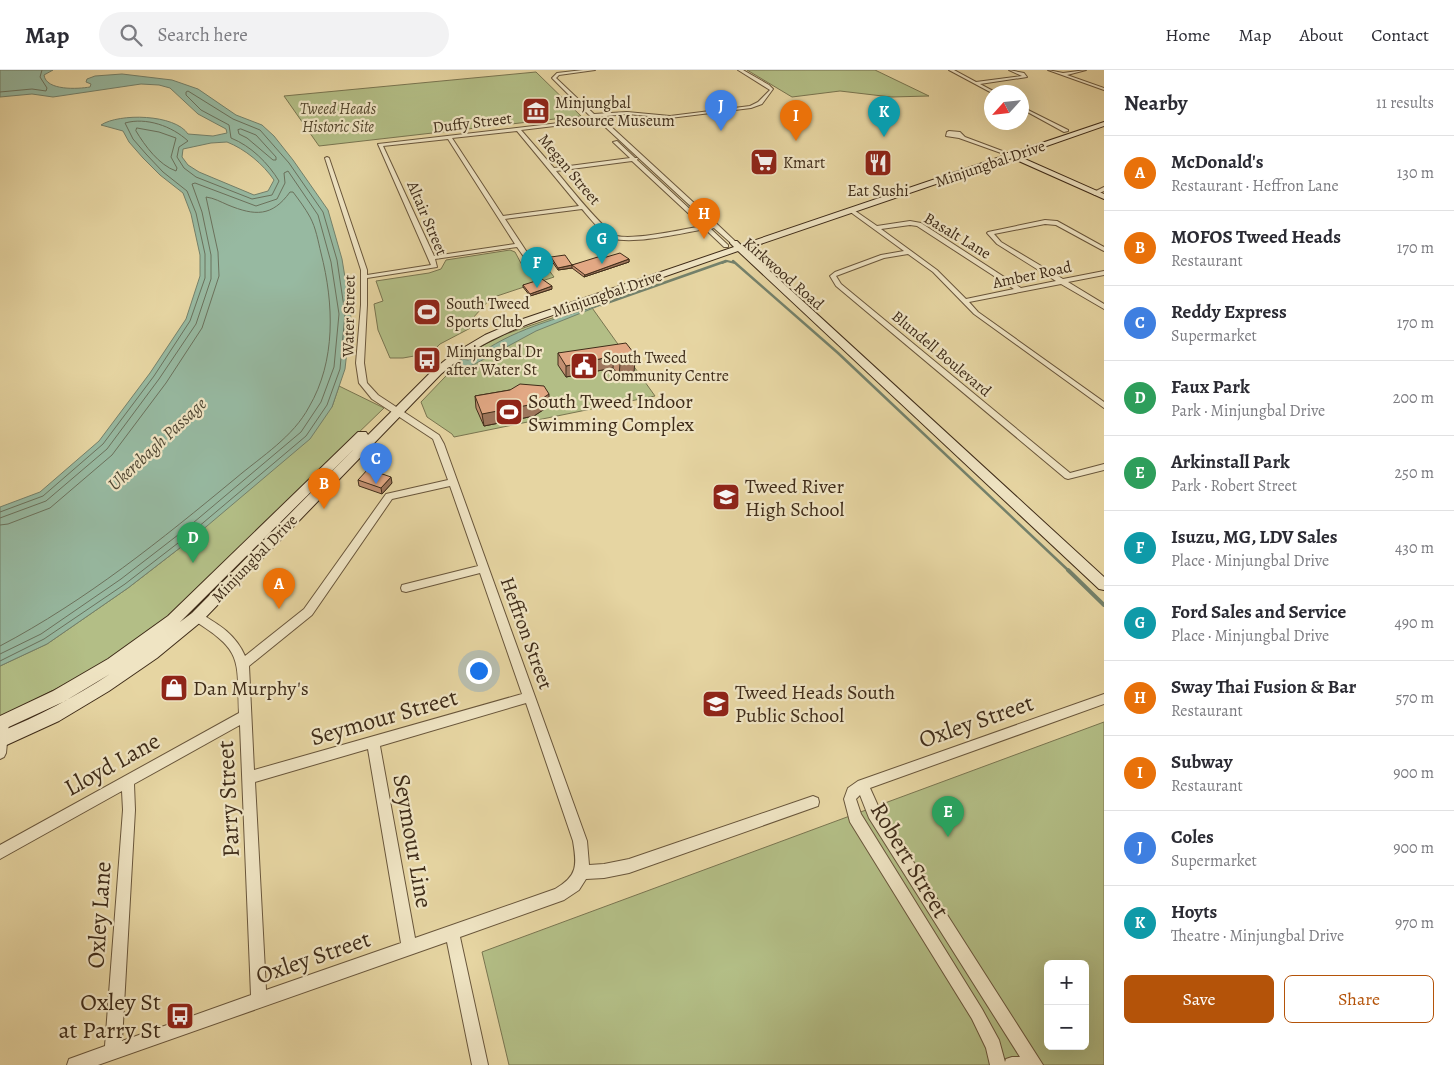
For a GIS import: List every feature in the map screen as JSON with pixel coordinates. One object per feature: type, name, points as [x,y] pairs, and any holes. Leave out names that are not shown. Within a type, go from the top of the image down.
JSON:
[{"type":"main road","name":"Minjungbal Drive","points":[[1,736],[59,696],[113,664],[173,620],[395,409],[452,358],[482,339],[522,322],[733,247],[1104,118]]},
{"type":"main road","name":"Minjungbal Drive","points":[[847,207],[1104,124]]},
{"type":"main road","points":[[1003,152],[1092,192]]},
{"type":"main road","points":[[997,160],[1019,163],[1104,197]]},
{"type":"main road","name":"Kirkwood Road","points":[[733,247],[868,367],[1104,585]]},
{"type":"main road","name":"Minjungbal Drive","points":[[1,736],[85,698],[130,670],[164,645],[198,616],[395,409]]},
{"type":"street","name":"Kirkwood Road","points":[[593,70],[558,74],[554,76],[554,79],[594,118],[604,123],[716,226],[733,247]]},
{"type":"street","name":"Duffy Street","points":[[380,145],[594,118],[637,114],[670,117],[756,106],[772,90],[740,70]]},
{"type":"street","points":[[951,70],[984,88]]},
{"type":"street","points":[[975,83],[1025,78],[1023,74],[1011,70]]},
{"type":"street","points":[[1050,70],[1104,90]]},
{"type":"street","points":[[1061,74],[1084,70]]},
{"type":"street","points":[[1029,112],[1066,131]]},
{"type":"street","name":"Kirkwood Road","points":[[594,118],[595,124],[705,228],[733,247]]},
{"type":"street","name":"Megan Street","points":[[518,129],[583,207],[609,234],[630,239],[716,226]]},
{"type":"street","points":[[449,137],[531,263]]},
{"type":"street","points":[[961,137],[1003,152]]},
{"type":"street","name":"Altair Street","points":[[364,277],[435,266],[380,145]]},
{"type":"street","name":"Water Street","points":[[327,158],[360,257],[364,277],[361,376],[368,390],[395,409]]},
{"type":"street","points":[[553,170],[643,159]]},
{"type":"street","points":[[1092,192],[1104,188]]},
{"type":"street","points":[[501,218],[583,207]]},
{"type":"street","points":[[847,207],[935,271],[976,312],[1104,406]]},
{"type":"street","points":[[1104,248],[1057,223],[1044,222],[990,233],[992,238],[999,243],[1104,307]]},
{"type":"street","name":"Basalt Lane","points":[[875,228],[913,223],[919,224],[1020,290]]},
{"type":"street","points":[[432,258],[518,245]]},
{"type":"street","name":"Blundell Boulevard","points":[[909,252],[874,260],[838,273],[833,276],[834,279],[838,285],[1068,476],[1104,467]]},
{"type":"street","name":"Amber Road","points":[[965,302],[1104,273]]},
{"type":"street","name":"Heffron Street","points":[[395,409],[436,437],[580,841],[583,853],[583,872]]},
{"type":"street","points":[[243,664],[308,612],[389,496],[453,482]]},
{"type":"street","points":[[406,588],[484,568]]},
{"type":"street","name":"Parry Street","points":[[198,616],[228,636],[238,649],[243,664],[250,777],[259,1000]]},
{"type":"street","name":"Seymour Street","points":[[250,777],[530,697]]},
{"type":"street","name":"Oxley Street","points":[[862,785],[1104,699]]},
{"type":"street","name":"Lloyd Lane","points":[[0,852],[246,715]]},
{"type":"street","name":"Seymour Line","points":[[373,742],[409,947]]},
{"type":"street","name":"Oxley Lane","points":[[112,1052],[129,810],[128,781]]},
{"type":"street","name":"Robert Street","points":[[998,1065],[993,1046],[977,1014],[853,812],[850,804],[851,795],[862,785],[874,813],[1013,1034],[1035,1065]]},
{"type":"street","points":[[583,872],[604,871],[629,866],[813,802]]},
{"type":"street","name":"Oxley Street","points":[[75,1065],[566,891],[578,882],[583,872]]},
{"type":"street","points":[[452,932],[480,1065]]},
{"type":"street","points":[[1012,1065],[1026,1065]]},
{"type":"green space","points":[[747,70],[875,70],[929,96],[891,97],[840,91],[792,97]]},
{"type":"green space","name":"Tweed Heads Historic Site","points":[[536,72],[581,116],[319,146],[284,96]]},
{"type":"green space","name":"South Tweed Sports Club","points":[[510,250],[515,252],[523,267],[548,269],[554,277],[491,298],[472,319],[473,322],[480,323],[440,344],[431,353],[403,358],[390,358],[378,330],[374,304],[383,301],[376,281],[429,273],[441,269],[446,260]]},
{"type":"green space","points":[[590,305],[655,396],[454,437],[427,417],[421,402],[467,354],[500,336]]},
{"type":"green space","points":[[339,386],[384,408],[171,614],[103,665],[0,717],[0,666],[47,644],[128,588],[194,537],[332,407]]},
{"type":"green space","points":[[1104,722],[1104,1065],[509,1065],[482,952]]},
{"type":"water","name":"Ukerebagh Passage","points":[[0,70],[53,70],[44,75],[46,80],[50,84],[63,88],[90,87],[91,84],[86,82],[87,79],[95,76],[122,74],[172,80],[198,89],[236,115],[262,125],[274,136],[293,160],[328,210],[342,259],[351,314],[345,369],[332,407],[310,439],[194,537],[128,588],[47,644],[0,666],[0,507],[40,492],[99,441],[150,373],[186,319],[200,276],[200,255],[191,214],[183,193],[160,175],[143,158],[129,142],[123,131],[101,125],[109,121],[133,117],[160,119],[171,122],[181,127],[188,134],[213,136],[227,133],[226,129],[198,114],[170,88],[159,85],[141,84],[53,97],[32,94],[0,97]],"holes":[[[227,142],[240,149],[265,168],[274,180],[268,191],[254,195],[199,172],[188,165],[182,157],[183,149],[211,143]]]},
{"type":"water","points":[[601,305],[536,331],[475,364],[467,367],[452,367],[461,359],[468,360],[474,358],[488,348],[519,332]]},
{"type":"building","points":[[620,253],[629,259],[585,275],[572,265],[601,256],[603,258]]},
{"type":"building","points":[[565,255],[572,265],[558,268],[551,257]]},
{"type":"building","points":[[542,279],[552,286],[530,294],[523,285]]},
{"type":"building","points":[[626,343],[633,352],[629,353],[635,361],[620,364],[614,356],[566,366],[558,353]]},
{"type":"building","points":[[520,384],[544,386],[549,394],[534,404],[482,414],[475,396],[510,390]]},
{"type":"building","points":[[368,469],[391,477],[381,488],[358,480]]},
{"type":"waterway","points":[[601,305],[726,261]]},
{"type":"waterway","points":[[722,263],[727,261],[735,263]]},
{"type":"waterway","points":[[733,261],[838,353],[1069,571]]},
{"type":"waterway","points":[[1068,570],[1104,605]]},
{"type":"place","name":"Minjungbal Resource Museum","points":[[536,111]]},
{"type":"place","name":"Coles","points":[[721,131]]},
{"type":"place","name":"Hoyts","points":[[884,137]]},
{"type":"place","name":"Subway","points":[[796,141]]},
{"type":"place","name":"Kmart","points":[[764,162]]},
{"type":"place","name":"Eat Sushi","points":[[878,163]]},
{"type":"place","name":"Sway Thai Fusion & Bar","points":[[704,239]]},
{"type":"place","name":"Ford Sales and Service","points":[[602,264]]},
{"type":"place","name":"Isuzu, MG, LDV Sales","points":[[537,288]]},
{"type":"place","name":"South Tweed Sports Club","points":[[427,312]]},
{"type":"place","name":"Minjungbal Dr after Water St","points":[[427,360]]},
{"type":"place","name":"South Tweed Community Centre","points":[[584,366]]},
{"type":"place","name":"South Tweed Indoor Swimming Complex","points":[[509,412]]},
{"type":"place","name":"Reddy Express","points":[[376,484]]},
{"type":"place","name":"Tweed River High School","points":[[726,497]]},
{"type":"place","name":"MOFOS Tweed Heads","points":[[324,509]]},
{"type":"place","name":"Faux Park","points":[[193,563]]},
{"type":"place","name":"McDonald's","points":[[279,609]]},
{"type":"place","name":"Dan Murphy's","points":[[174,688]]},
{"type":"place","name":"Tweed Heads South Public School","points":[[716,704]]},
{"type":"place","name":"Arkinstall Park","points":[[948,837]]},
{"type":"place","name":"Oxley St at Parry St","points":[[180,1016]]}]
